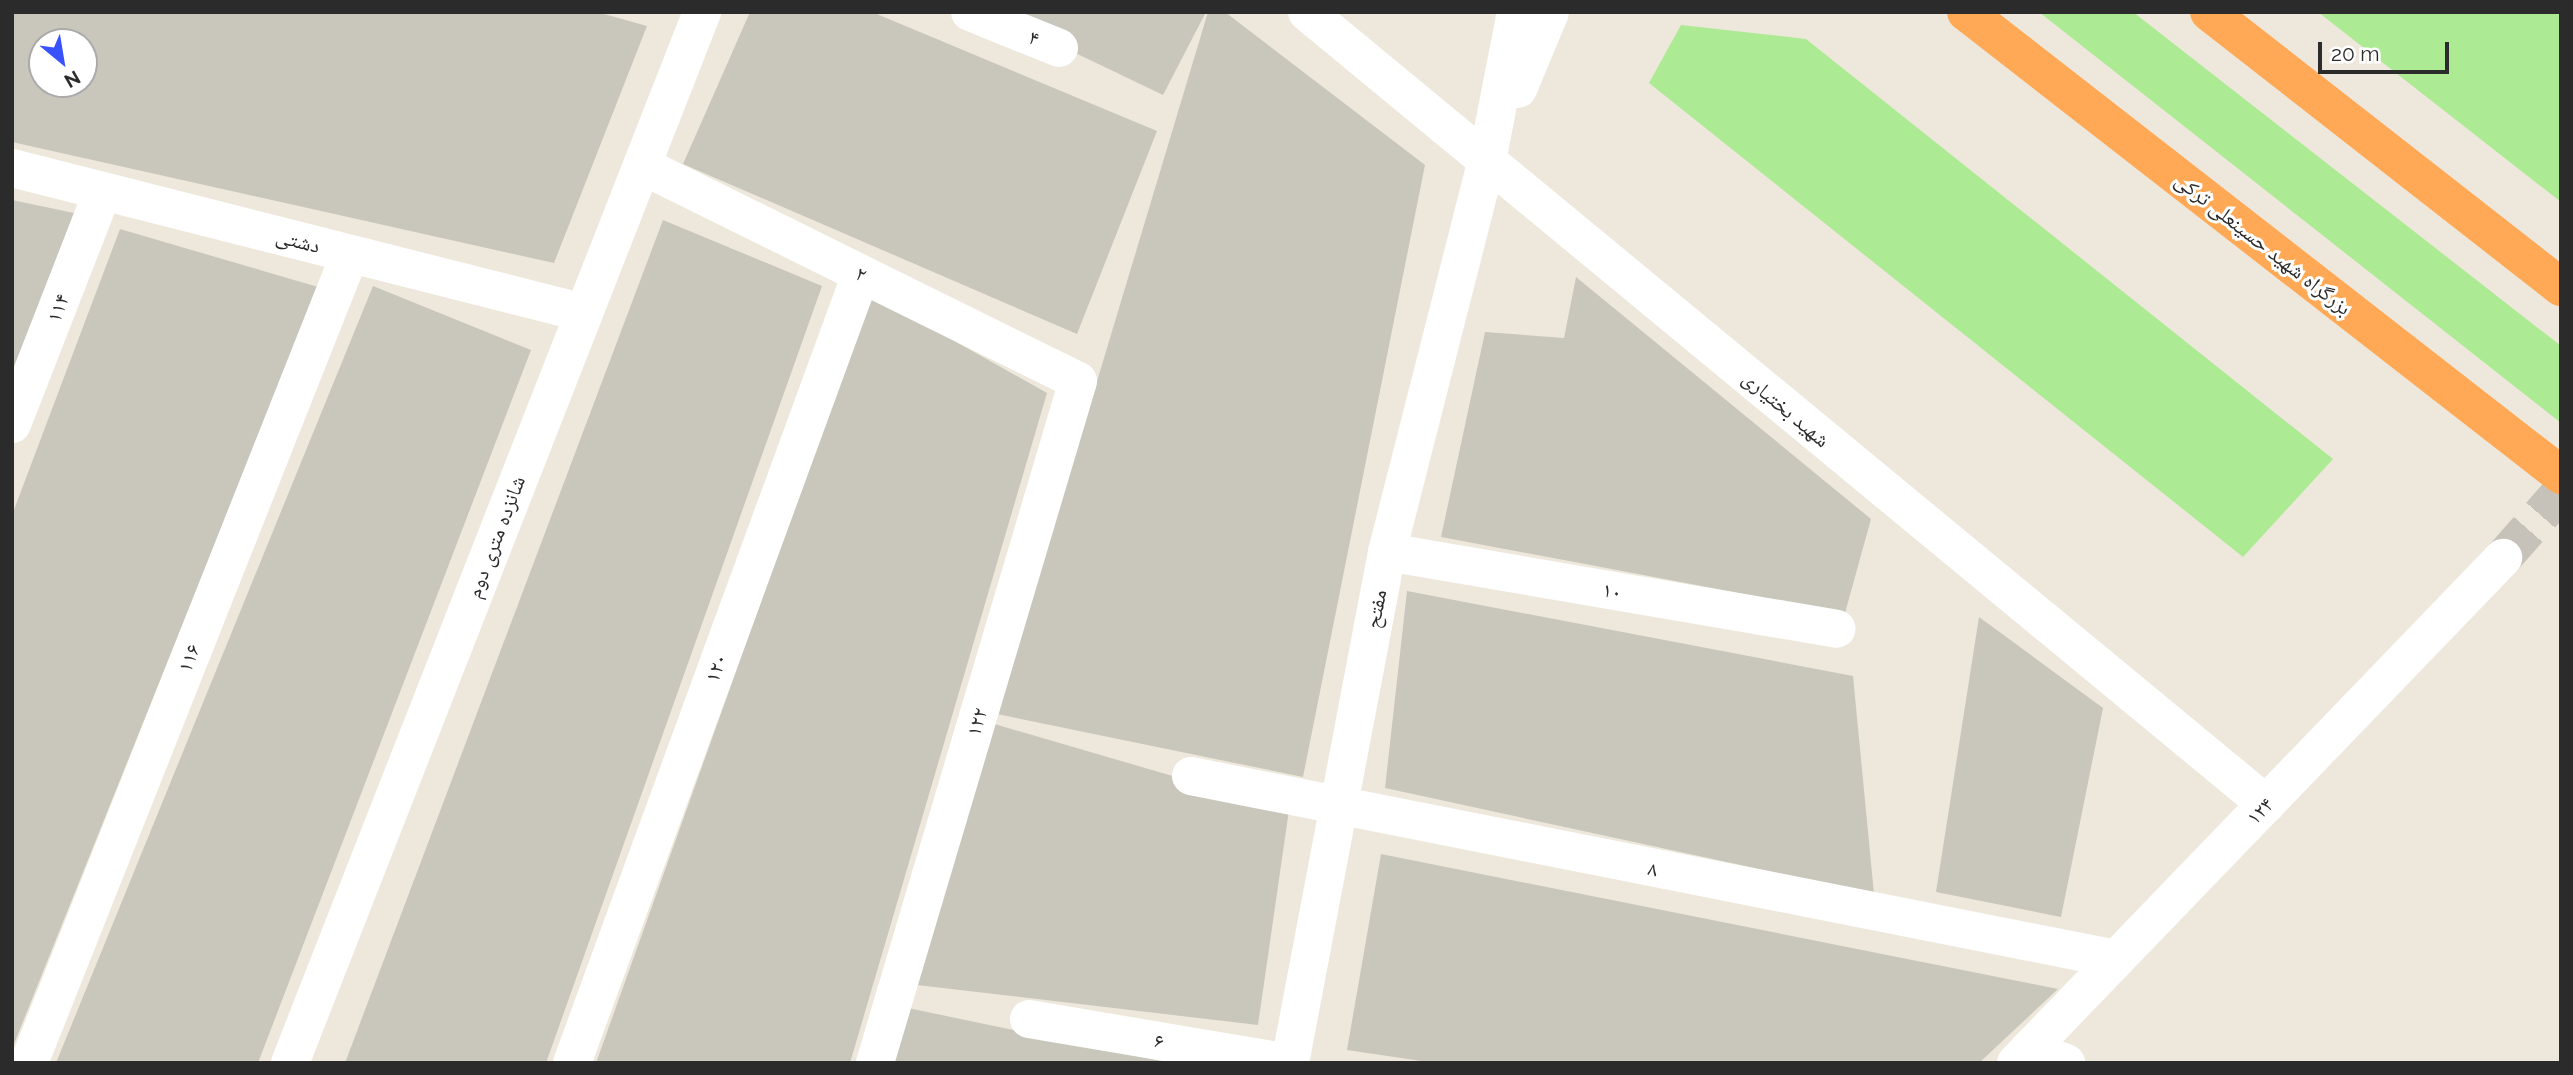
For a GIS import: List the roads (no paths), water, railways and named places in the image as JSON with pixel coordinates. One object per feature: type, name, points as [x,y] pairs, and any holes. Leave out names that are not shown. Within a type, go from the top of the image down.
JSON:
[{"type":"highway","name":"بزرگراه شهید حسینعلی ترکی","points":[[1966,12],[2561,475]]},
{"type":"highway","points":[[2209,12],[2561,287]]},
{"type":"highway","points":[[2407,167],[2561,254]]},
{"type":"street","name":"۴","points":[[970,12],[1059,47]]},
{"type":"street","name":"شهید بختیاری","points":[[1307,12],[2266,804]]},
{"type":"street","points":[[1487,162],[1516,12]]},
{"type":"street","points":[[1487,162],[1550,12]]},
{"type":"street","name":"شانزده متری دوم","points":[[290,1063],[643,166],[693,15]]},
{"type":"street","name":"مفتح","points":[[1290,1063],[1387,552],[1487,162]]},
{"type":"street","name":"۲","points":[[643,166],[1079,381]]},
{"type":"street","name":"دشتی","points":[[12,168],[584,313]]},
{"type":"street","name":"۱۱۴","points":[[12,424],[103,191]]},
{"type":"street","name":"۱۱۶","points":[[29,1063],[350,254]]},
{"type":"street","name":"۱۲۰","points":[[572,1063],[861,274]]},
{"type":"street","name":"۱۲۲","points":[[875,1063],[1079,381]]},
{"type":"street","name":"۱۰","points":[[1387,552],[1836,629]]},
{"type":"street","name":"۱۲۴","points":[[2022,1056],[2503,558]]},
{"type":"street","name":"۸","points":[[1191,776],[1338,808],[2116,959]]},
{"type":"street","name":"۶","points":[[1029,1019],[1290,1063]]},
{"type":"street","points":[[2022,1056],[2066,1063]]},
{"type":"tunnel","points":[[2503,558],[2561,492]]}]
